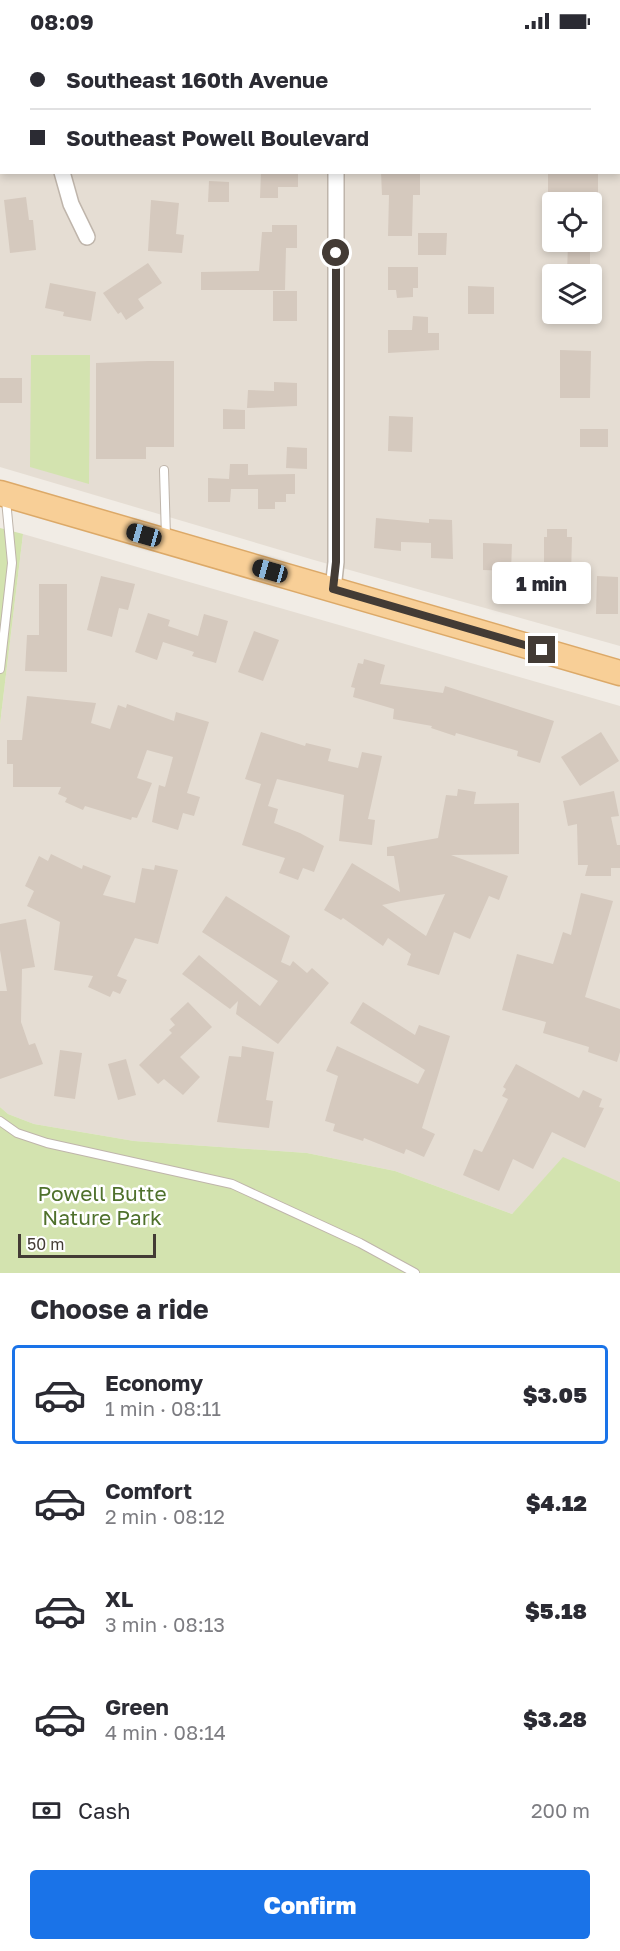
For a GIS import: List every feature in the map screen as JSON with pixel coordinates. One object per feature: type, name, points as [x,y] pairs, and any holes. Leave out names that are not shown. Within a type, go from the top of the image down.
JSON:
[{"type":"main road","points":[[3,494],[620,673]]},
{"type":"street","points":[[63,174],[72,204],[87,237]]},
{"type":"street","points":[[333,589],[336,562],[336,174]]},
{"type":"lane","points":[[164,470],[166,541]]},
{"type":"lane","points":[[0,669],[12,563],[3,494]]},
{"type":"lane","points":[[0,1121],[17,1133],[47,1143],[232,1184],[360,1243],[415,1273]]},
{"type":"shaded area","points":[[0,174],[620,174],[620,646],[314,560],[0,467]]},
{"type":"shaded area","points":[[23,534],[620,706],[620,1182],[563,1158],[512,1214],[395,1171],[307,1153],[134,1141],[34,1124],[8,1114],[0,1107],[0,724]]},
{"type":"green space","points":[[31,355],[90,355],[89,484],[30,467]]},
{"type":"green space","points":[[0,528],[23,534],[0,724]]},
{"type":"green space","name":"Powell Butte Nature Park","points":[[0,1107],[8,1114],[34,1124],[134,1141],[307,1153],[395,1171],[512,1214],[563,1157],[620,1182],[620,1273],[0,1273]]},
{"type":"building","points":[[261,174],[298,174],[298,187],[278,187],[278,198],[260,198]]},
{"type":"building","points":[[381,174],[420,174],[420,195],[413,195],[412,236],[388,236],[389,195],[382,195]]},
{"type":"building","points":[[548,174],[598,174],[598,192],[548,192]]},
{"type":"building","points":[[209,181],[229,182],[229,202],[208,202]]},
{"type":"building","points":[[26,197],[29,220],[33,220],[36,250],[10,253],[4,200]]},
{"type":"building","points":[[151,200],[179,203],[176,234],[184,235],[182,253],[148,251]]},
{"type":"building","points":[[272,225],[297,225],[297,248],[286,248],[285,290],[201,290],[201,272],[259,271],[262,232],[272,232]]},
{"type":"building","points":[[418,233],[447,233],[446,255],[418,255]]},
{"type":"building","points":[[568,252],[590,252],[590,264],[567,264]]},
{"type":"building","points":[[148,263],[162,283],[138,299],[144,308],[126,320],[121,312],[118,314],[103,293]]},
{"type":"building","points":[[388,267],[418,267],[418,288],[413,288],[413,297],[397,298],[396,290],[388,290]]},
{"type":"building","points":[[50,283],[96,292],[91,321],[63,316],[64,312],[45,308]]},
{"type":"building","points":[[468,286],[494,287],[494,314],[468,314]]},
{"type":"building","points":[[273,291],[297,291],[297,321],[273,321]]},
{"type":"building","points":[[413,316],[428,317],[428,333],[439,333],[439,350],[388,353],[388,330],[412,330]]},
{"type":"building","points":[[560,350],[591,351],[590,398],[560,398]]},
{"type":"building","points":[[174,361],[174,447],[146,447],[146,459],[96,459],[96,363]]},
{"type":"building","points":[[0,378],[22,378],[22,403],[0,403]]},
{"type":"building","points":[[274,382],[297,383],[297,406],[247,408],[248,390],[274,391]]},
{"type":"building","points":[[223,409],[245,410],[245,429],[223,429]]},
{"type":"building","points":[[389,416],[413,417],[412,452],[388,451]]},
{"type":"building","points":[[580,429],[608,429],[608,447],[580,447]]},
{"type":"building","points":[[287,447],[307,448],[307,469],[286,468]]},
{"type":"building","points":[[230,464],[248,464],[248,475],[295,474],[295,494],[286,494],[286,502],[275,502],[275,509],[258,509],[258,489],[231,489],[230,502],[208,502],[208,478],[229,479]]},
{"type":"building","points":[[376,518],[429,523],[429,519],[452,520],[453,559],[431,558],[431,543],[401,542],[401,551],[374,548]]},
{"type":"building","points":[[547,529],[567,529],[567,537],[572,537],[571,576],[559,576],[559,580],[544,580],[544,537],[547,537]]},
{"type":"building","points":[[483,543],[512,544],[511,571],[483,570]]},
{"type":"building","points":[[101,576],[135,584],[128,610],[119,608],[112,637],[87,630]]},
{"type":"building","points":[[597,576],[618,577],[618,614],[596,614]]},
{"type":"building","points":[[39,584],[67,584],[67,672],[25,671],[27,635],[39,635]]},
{"type":"building","points":[[148,613],[170,620],[168,626],[198,636],[204,614],[228,621],[216,663],[192,656],[194,652],[163,642],[157,660],[135,652]]},
{"type":"building","points":[[254,631],[279,640],[263,681],[238,672]]},
{"type":"building","points":[[364,659],[385,665],[380,684],[443,693],[445,686],[554,721],[540,763],[517,756],[518,751],[456,733],[455,736],[431,728],[432,726],[393,719],[394,709],[353,697],[355,688],[351,687],[358,663],[363,664]]},
{"type":"building","points":[[27,696],[96,703],[91,723],[110,729],[118,705],[126,708],[127,704],[174,721],[176,712],[209,722],[187,793],[200,797],[194,816],[183,813],[178,830],[152,822],[159,785],[165,787],[173,757],[147,750],[137,778],[152,783],[137,818],[132,817],[131,820],[85,806],[83,810],[65,802],[67,798],[58,794],[61,787],[13,787],[13,764],[7,764],[7,740],[22,740]]},
{"type":"building","points":[[261,732],[305,746],[306,743],[331,749],[328,761],[358,768],[362,752],[382,756],[368,819],[375,820],[372,845],[339,841],[344,795],[277,779],[268,806],[278,809],[274,823],[324,846],[314,872],[303,868],[298,880],[279,873],[285,858],[242,845],[261,784],[245,779]]},
{"type":"building","points":[[601,732],[619,761],[580,786],[561,757]]},
{"type":"building","points":[[458,789],[476,792],[474,804],[519,803],[519,854],[451,855],[508,876],[499,900],[489,896],[470,939],[454,932],[439,975],[407,965],[411,954],[388,938],[383,946],[343,918],[341,920],[324,910],[352,863],[400,892],[394,856],[387,856],[387,847],[438,838],[446,795],[457,796]],"holes":[[[445,894],[426,936],[382,905]]]},
{"type":"building","points":[[614,791],[619,816],[611,817],[617,845],[620,845],[620,868],[611,868],[611,876],[585,876],[588,865],[578,865],[577,824],[568,826],[563,801]]},
{"type":"building","points":[[51,854],[82,869],[83,865],[111,876],[103,895],[135,903],[142,868],[154,870],[155,865],[178,870],[158,944],[135,938],[117,976],[127,980],[120,994],[113,991],[110,997],[88,987],[93,976],[54,970],[60,922],[27,906],[34,891],[25,886],[39,856],[48,861]]},
{"type":"building","points":[[581,893],[613,901],[585,997],[620,1009],[620,1052],[617,1062],[588,1052],[589,1047],[543,1033],[546,1022],[502,1010],[517,954],[553,964],[563,932],[571,935]]},
{"type":"building","points":[[226,896],[290,936],[281,962],[290,966],[293,961],[307,973],[312,968],[329,983],[278,1044],[236,1014],[238,1001],[230,1009],[182,974],[199,955],[260,1006],[278,981],[202,932]]},
{"type":"building","points":[[26,919],[35,967],[22,969],[21,1022],[29,1045],[35,1043],[43,1064],[0,1079],[0,991],[7,991],[0,950],[0,924]]},
{"type":"building","points":[[188,1002],[212,1027],[180,1057],[200,1077],[183,1095],[164,1079],[158,1084],[139,1065],[172,1033],[169,1030],[175,1025],[170,1019]]},
{"type":"building","points":[[363,1002],[415,1035],[419,1025],[450,1036],[422,1128],[435,1134],[424,1157],[406,1149],[404,1154],[364,1138],[363,1141],[333,1131],[335,1124],[325,1121],[338,1076],[326,1071],[337,1046],[418,1084],[425,1070],[350,1023]]},
{"type":"building","points":[[242,1046],[274,1052],[266,1100],[273,1101],[269,1128],[217,1122],[229,1056],[241,1057]]},
{"type":"building","points":[[60,1050],[82,1053],[75,1099],[54,1096]]},
{"type":"building","points":[[126,1059],[136,1095],[118,1100],[108,1064]]},
{"type":"building","points":[[516,1064],[579,1098],[583,1090],[602,1099],[599,1107],[604,1108],[585,1148],[552,1132],[533,1169],[513,1159],[499,1191],[463,1175],[474,1149],[482,1152],[508,1099],[502,1096],[506,1089],[503,1087]]},
{"type":"route","points":[[336,253],[336,562],[333,589],[542,650]]}]
